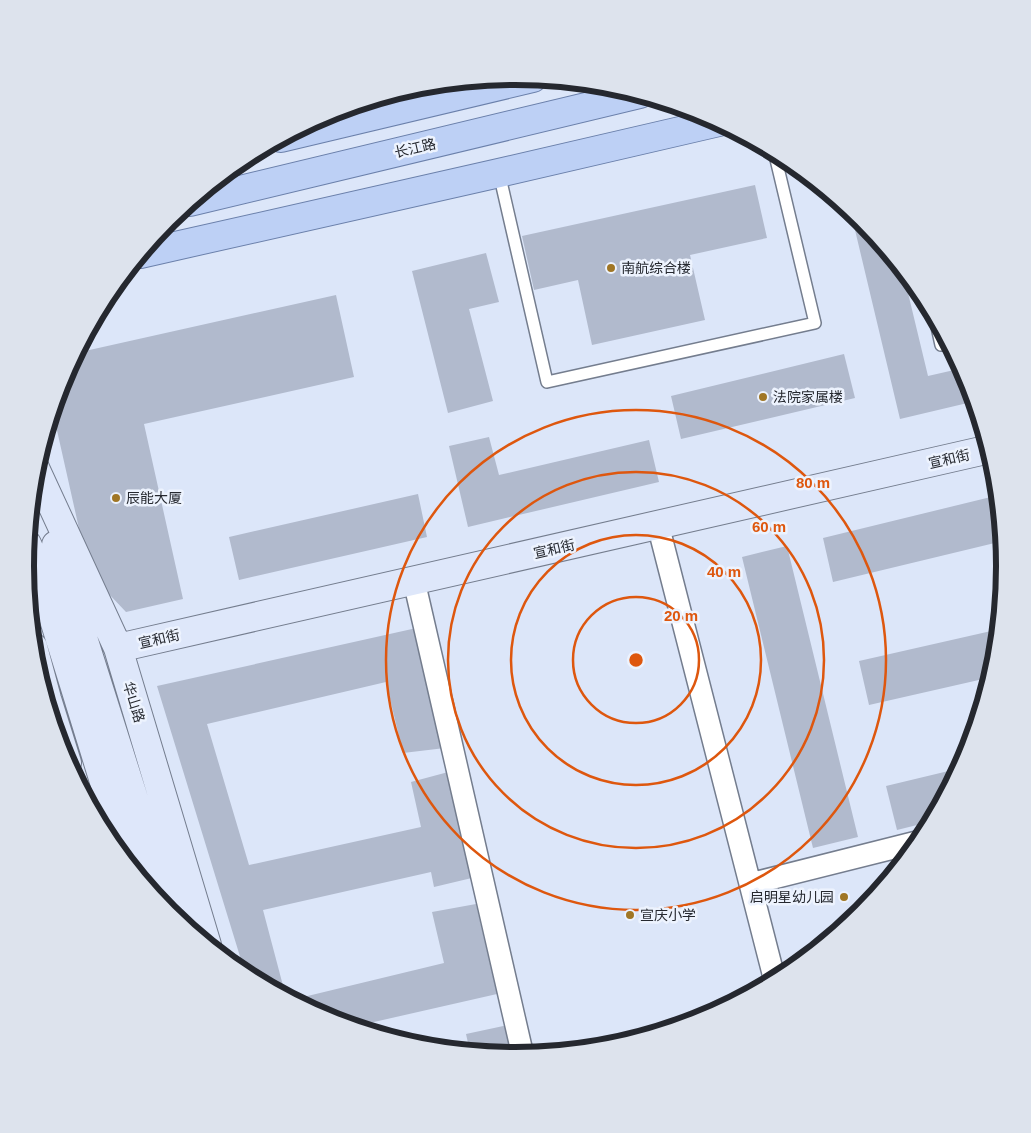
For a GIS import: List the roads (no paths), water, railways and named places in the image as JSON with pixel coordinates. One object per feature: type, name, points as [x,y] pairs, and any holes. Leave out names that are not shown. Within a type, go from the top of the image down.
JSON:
[{"type":"main road","points":[[307,132],[501,85]]},
{"type":"main road","name":"长江路","points":[[205,198],[625,98]]},
{"type":"main road","points":[[151,252],[499,174],[708,125]]},
{"type":"main road","name":"宣和街","points":[[118,648],[983,452]]},
{"type":"main road","name":"华山路","points":[[41,483],[118,648],[204,934]]},
{"type":"main road","points":[[40,489],[72,603],[166,898]]},
{"type":"main road","points":[[34,560],[124,847]]},
{"type":"street","points":[[658,525],[773,973]]},
{"type":"street","points":[[414,581],[521,1048]]},
{"type":"street","points":[[750,884],[908,845]]},
{"type":"lane","points":[[499,174],[547,382],[815,323],[777,162]]},
{"type":"place","name":"南航综合楼","points":[[611,268]]},
{"type":"place","name":"法院家属楼","points":[[763,397]]},
{"type":"place","name":"辰能大厦","points":[[116,498]]},
{"type":"place","name":"启明星幼儿园","points":[[844,897]]},
{"type":"place","name":"宣庆小学","points":[[630,915]]}]
